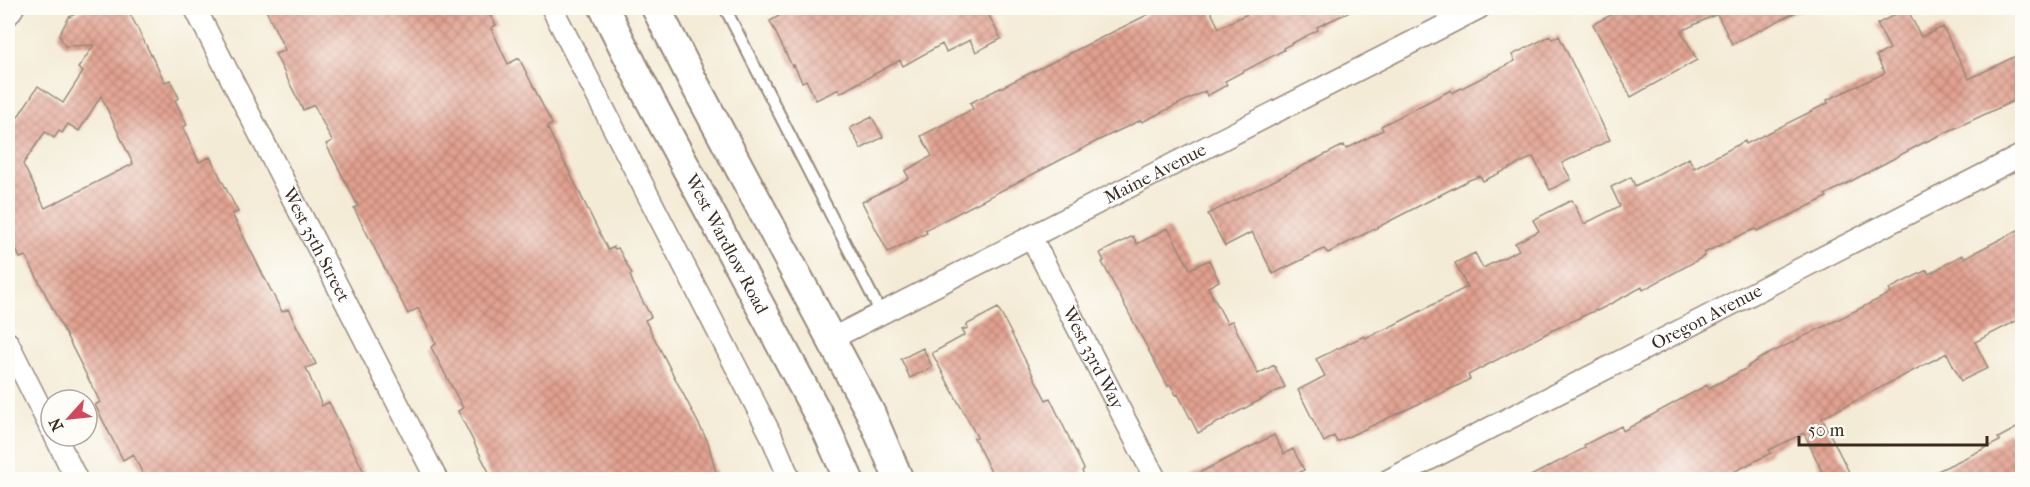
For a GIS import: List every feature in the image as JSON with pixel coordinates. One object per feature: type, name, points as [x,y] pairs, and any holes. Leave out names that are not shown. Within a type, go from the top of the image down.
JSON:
[{"type":"main road","name":"West Wardlow Road","points":[[604,8],[651,102],[828,433],[849,480]]},
{"type":"main road","points":[[656,8],[870,412],[899,480]]},
{"type":"street","points":[[8,15],[13,8]]},
{"type":"street","name":"West 35th Street","points":[[195,8],[437,480]]},
{"type":"street","points":[[552,8],[766,425],[790,480]]},
{"type":"street","name":"Maine Avenue","points":[[831,339],[1479,8]]},
{"type":"street","name":"Oregon Avenue","points":[[1389,480],[2022,154]]},
{"type":"street","name":"West 33rd Way","points":[[1031,237],[1156,480]]},
{"type":"street","points":[[8,343],[39,405]]},
{"type":"street","points":[[61,448],[77,480]]},
{"type":"lane","points":[[725,8],[881,313]]},
{"type":"building","points":[[88,8],[127,8],[165,82],[170,80],[179,98],[175,100],[187,125],[183,127],[199,162],[210,157],[238,212],[232,214],[282,312],[288,309],[316,364],[306,368],[322,406],[329,402],[368,480],[146,480],[133,454],[123,460],[99,413],[99,388],[93,388],[26,256],[20,258],[8,233],[8,132],[38,86],[63,103],[83,72],[78,68],[94,45],[65,46],[59,35],[69,17]],"holes":[[[101,96],[133,164],[45,208],[23,164],[45,132],[54,138],[59,131],[62,133],[68,124],[79,131]]]},
{"type":"building","points":[[265,8],[486,8],[496,25],[491,28],[508,64],[519,58],[552,124],[547,127],[608,250],[618,248],[632,274],[630,275],[633,283],[651,317],[645,320],[708,442],[718,480],[493,480],[458,411],[463,408],[431,347],[436,344],[418,308],[408,314],[354,208],[358,206],[326,144],[332,141],[314,105],[303,110],[275,54],[285,50]]},
{"type":"building","points":[[789,8],[985,8],[1001,39],[976,52],[970,40],[946,52],[942,44],[903,66],[900,60],[840,93],[839,89],[816,100],[806,80],[802,82],[794,65],[792,66],[770,21],[779,16],[778,13]]},
{"type":"building","points":[[1161,8],[1209,8],[1219,28],[1259,8],[1358,8],[1317,27],[1318,30],[1283,48],[1284,50],[1225,81],[1227,85],[1207,96],[1205,91],[1101,139],[925,230],[927,233],[888,252],[862,202],[909,178],[905,171],[932,156],[921,136],[973,109],[970,103]]},
{"type":"building","points":[[1625,8],[1804,8],[1732,44],[1717,14],[1681,31],[1697,60],[1631,97],[1593,24]]},
{"type":"building","points":[[1907,8],[1921,37],[1943,27],[1969,79],[2022,53],[2022,97],[1921,144],[1787,217],[1757,231],[1756,229],[1745,233],[1704,253],[1705,256],[1643,290],[1642,287],[1597,311],[1551,331],[1468,375],[1470,379],[1461,384],[1337,442],[1334,436],[1324,442],[1298,390],[1325,376],[1316,359],[1364,336],[1365,338],[1390,327],[1467,287],[1455,263],[1475,253],[1483,268],[1519,250],[1515,243],[1539,231],[1533,220],[1572,200],[1584,224],[1620,206],[1611,187],[1631,177],[1635,186],[1689,158],[1694,168],[1885,73],[1876,56],[1890,49],[1877,24]]},
{"type":"building","points":[[1550,36],[1552,39],[1559,36],[1610,140],[1562,163],[1571,179],[1550,190],[1533,157],[1483,181],[1480,176],[1469,180],[1328,253],[1324,249],[1273,274],[1252,232],[1225,246],[1208,214],[1344,145],[1346,149],[1383,130],[1381,126],[1451,90],[1452,93],[1515,61],[1512,55]]},
{"type":"building","points":[[872,117],[883,137],[861,149],[850,128]]},
{"type":"building","points":[[1168,228],[1190,269],[1209,260],[1219,281],[1208,287],[1227,323],[1232,321],[1258,374],[1274,365],[1285,387],[1198,433],[1178,394],[1176,395],[1171,385],[1168,386],[1150,353],[1102,262],[1104,261],[1100,253],[1133,236],[1137,244]]},
{"type":"building","points":[[2022,228],[2022,318],[1975,342],[1988,368],[1961,381],[1947,353],[1822,418],[1853,480],[1826,480],[1804,433],[1769,450],[1771,453],[1718,480],[1523,480],[1585,448],[1584,445],[1621,426],[1623,431],[1707,385],[1709,388],[1749,367],[1759,359],[1891,293],[1889,289],[1927,270],[1929,274],[1962,255],[1964,258]]},
{"type":"building","points":[[998,308],[1046,400],[1050,398],[1084,469],[1082,471],[1086,480],[995,480],[974,438],[977,437],[932,353],[965,335],[962,330],[968,328],[966,325]]},
{"type":"building","points":[[923,348],[932,367],[910,378],[901,359]]},
{"type":"building","points":[[2022,425],[2022,480],[1919,480],[2000,441],[1998,438]]},
{"type":"building","points":[[1274,435],[1284,454],[1293,449],[1304,470],[1285,480],[1185,480]]}]
